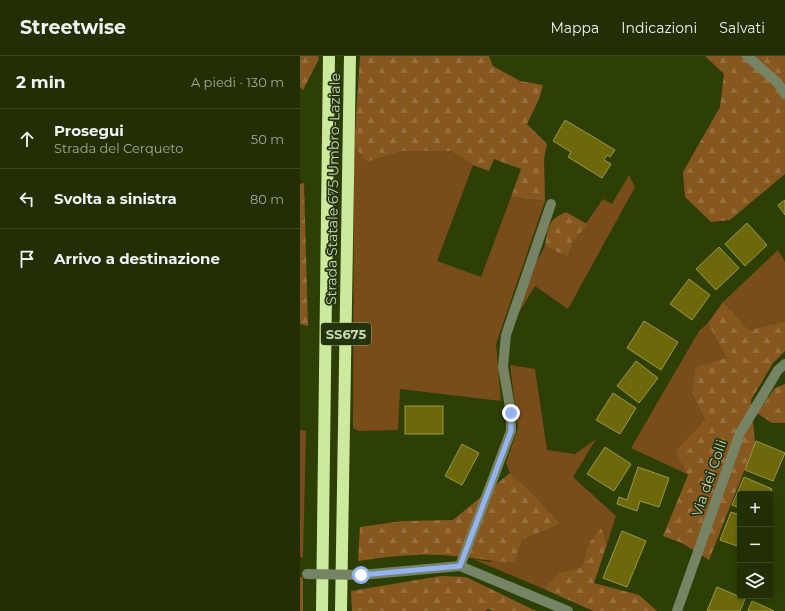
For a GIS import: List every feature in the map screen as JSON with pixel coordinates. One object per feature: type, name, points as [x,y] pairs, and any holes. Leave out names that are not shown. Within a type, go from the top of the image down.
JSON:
[{"type":"highway","name":"Strada Statale 675 Umbro-Laziale","points":[[322,611],[329,56]]},
{"type":"highway","name":"Strada Statale 675 Umbro-Laziale","points":[[341,611],[350,56]]},
{"type":"street","points":[[747,56],[777,82],[785,94]]},
{"type":"street","points":[[460,566],[511,431],[511,413],[503,367],[506,335],[551,204]]},
{"type":"street","name":"Via dei Colli","points":[[677,611],[740,433],[778,370],[785,364]]},
{"type":"street","points":[[303,573],[361,575],[460,566],[568,611]]},
{"type":"shaded area","points":[[354,146],[366,162],[403,151],[450,151],[473,165],[437,261],[481,277],[511,197],[545,201],[496,344],[501,401],[400,389],[398,430],[359,431],[353,428]]},
{"type":"shaded area","points":[[629,175],[635,187],[568,309],[535,286],[518,314],[527,280],[545,246],[568,257],[573,242],[603,199],[612,204]]},
{"type":"shaded area","points":[[778,250],[785,262],[785,321],[749,330],[723,302]]},
{"type":"shaded area","points":[[708,323],[726,358],[692,393],[705,420],[677,451],[689,475],[631,448],[699,331]]},
{"type":"shaded area","points":[[510,365],[535,369],[547,450],[575,454],[596,439],[573,477],[616,516],[607,544],[601,527],[587,546],[582,567],[559,573],[544,589],[473,559],[490,562],[522,540],[561,524],[526,487],[510,473],[506,463],[518,428]]},
{"type":"shaded area","points":[[300,430],[306,431],[303,557],[300,557]]},
{"type":"green space","points":[[300,56],[318,56],[319,59],[303,90],[300,87]]},
{"type":"green space","points":[[360,56],[489,56],[493,66],[520,81],[543,85],[539,99],[527,124],[547,144],[544,159],[545,201],[511,197],[521,169],[494,159],[489,171],[473,165],[450,151],[403,151],[366,162],[354,146]]},
{"type":"green space","points":[[705,56],[785,56],[785,174],[730,220],[711,222],[685,197],[683,172],[720,107],[724,74]]},
{"type":"green space","points":[[304,183],[308,326],[300,324],[300,184]]},
{"type":"green space","points":[[566,212],[587,224],[573,242],[568,257],[545,246],[548,229],[552,221]]},
{"type":"green space","points":[[723,302],[749,330],[785,321],[785,351],[773,363],[751,400],[755,443],[709,560],[682,543],[663,536],[688,475],[676,451],[705,420],[692,393],[696,367],[726,358],[708,323]]},
{"type":"green space","points":[[785,384],[785,423],[772,423],[757,413],[775,388]]},
{"type":"green space","points":[[510,473],[526,487],[561,524],[522,540],[514,562],[431,555],[399,556],[358,561],[360,527],[402,521],[453,520]]},
{"type":"green space","points":[[601,527],[607,544],[594,583],[639,595],[657,611],[593,611],[544,589],[559,573],[582,567],[587,546]]},
{"type":"green space","points":[[441,576],[466,577],[536,611],[494,611],[487,609],[486,611],[352,611],[351,591]]},
{"type":"green space","points":[[300,577],[303,577],[303,611],[300,611]]},
{"type":"building","points":[[565,120],[615,150],[610,157],[607,155],[604,160],[611,164],[602,178],[568,157],[571,152],[553,141]]},
{"type":"building","points":[[785,200],[785,215],[778,205]]},
{"type":"building","points":[[747,223],[767,245],[745,266],[725,244]]},
{"type":"building","points":[[719,247],[739,268],[716,290],[696,269]]},
{"type":"building","points":[[689,279],[710,295],[692,320],[670,304]]},
{"type":"building","points":[[644,321],[678,342],[661,370],[627,348]]},
{"type":"building","points":[[636,361],[658,378],[639,403],[617,386]]},
{"type":"building","points":[[613,393],[636,408],[620,434],[596,420]]},
{"type":"building","points":[[405,406],[443,406],[443,434],[405,434]]},
{"type":"building","points":[[756,441],[785,453],[773,481],[745,470]]},
{"type":"building","points":[[462,444],[479,453],[462,485],[445,476]]},
{"type":"building","points":[[605,447],[631,464],[614,491],[587,474]]},
{"type":"building","points":[[638,467],[669,478],[659,507],[640,501],[637,511],[617,504],[619,497],[627,500]]},
{"type":"building","points":[[744,477],[772,489],[771,491],[738,491]]},
{"type":"building","points":[[737,493],[737,507],[732,505]]},
{"type":"building","points":[[731,512],[737,514],[737,546],[720,540]]},
{"type":"building","points":[[622,531],[646,541],[627,587],[603,578]]},
{"type":"building","points":[[717,587],[737,596],[737,599],[745,599],[740,611],[707,611]]},
{"type":"building","points":[[752,601],[774,611],[748,611]]},
{"type":"route","points":[[361,575],[460,566],[511,431],[511,413]]}]
